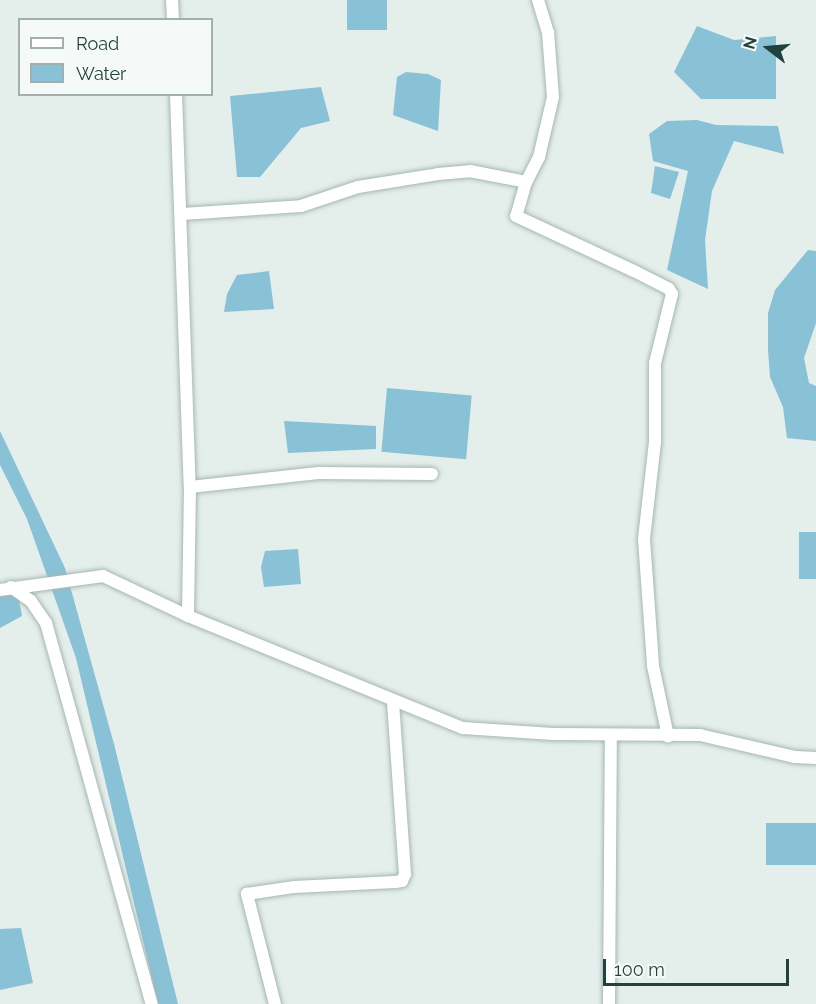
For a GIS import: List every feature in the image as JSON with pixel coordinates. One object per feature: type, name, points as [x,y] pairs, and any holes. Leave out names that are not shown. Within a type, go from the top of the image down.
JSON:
[{"type":"street","points":[[172,0],[173,18]]},
{"type":"street","points":[[538,0],[548,32],[553,97],[539,157],[526,182],[516,216],[634,271],[669,289],[672,294],[655,363],[655,442],[644,538],[653,666],[668,736]]},
{"type":"street","points":[[176,96],[190,487],[188,616]]},
{"type":"street","points":[[182,214],[301,206],[358,187],[470,171],[526,182]]},
{"type":"street","points":[[190,487],[318,473],[432,474]]},
{"type":"street","points":[[6,588],[70,580],[114,578],[188,616],[463,728],[611,735],[700,735],[795,757],[816,758]]},
{"type":"street","points":[[6,588],[31,601],[46,622],[152,1004]]},
{"type":"street","points":[[275,1004],[246,894],[294,887],[395,882],[402,881],[405,874],[393,701]]},
{"type":"street","points":[[609,1004],[611,735]]},
{"type":"water","points":[[347,0],[387,0],[387,30],[347,30]]},
{"type":"water","points":[[697,26],[734,40],[776,36],[776,99],[701,99],[674,72]]},
{"type":"water","points":[[406,72],[428,74],[441,80],[438,131],[393,115],[397,77]]},
{"type":"water","points":[[321,87],[330,121],[301,128],[260,177],[237,177],[230,96]]},
{"type":"water","points":[[697,120],[716,125],[778,126],[784,154],[734,141],[712,191],[705,240],[708,289],[667,270],[688,171],[653,161],[649,134],[667,121]]},
{"type":"water","points":[[655,166],[679,172],[670,199],[651,193]]},
{"type":"water","points":[[808,250],[816,251],[816,323],[804,358],[809,383],[816,386],[816,441],[787,438],[783,407],[770,377],[768,350],[768,313],[775,290]]},
{"type":"water","points":[[269,271],[274,309],[224,312],[227,294],[237,275]]},
{"type":"water","points":[[387,388],[472,395],[466,459],[381,452]]},
{"type":"water","points":[[284,421],[376,426],[376,449],[288,453]]},
{"type":"water","points":[[0,431],[65,568],[114,744],[178,1004],[158,1004],[76,658],[27,519],[0,465]]},
{"type":"water","points":[[799,532],[816,532],[816,579],[799,579]]},
{"type":"water","points":[[298,549],[301,584],[264,587],[261,567],[265,551]]},
{"type":"water","points":[[0,592],[18,595],[22,616],[0,628]]},
{"type":"water","points":[[766,823],[816,823],[816,865],[766,865]]},
{"type":"water","points":[[21,928],[33,983],[0,990],[0,929]]}]
